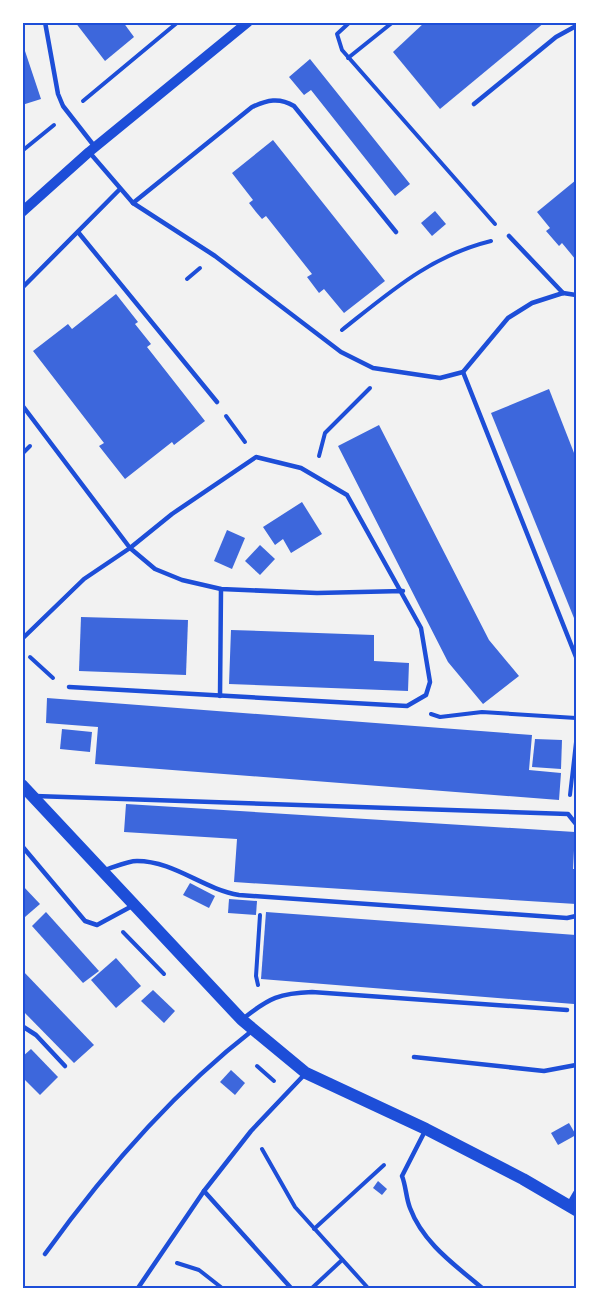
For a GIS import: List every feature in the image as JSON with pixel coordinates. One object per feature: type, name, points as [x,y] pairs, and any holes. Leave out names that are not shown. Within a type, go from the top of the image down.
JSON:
[{"type":"main road","points":[[22,785],[242,1020],[306,1073],[426,1129],[573,1207]]},
{"type":"street","points":[[22,212],[92,150],[248,22]]},
{"type":"street","points":[[573,1207],[576,1193]]},
{"type":"lane","points":[[45,22],[56,86],[69,113],[92,150],[133,203],[215,256],[327,342],[373,368],[440,378],[463,372],[508,318],[532,303],[563,293],[576,295]]},
{"type":"lane","points":[[474,104],[556,37],[576,26]]},
{"type":"lane","points":[[133,203],[252,107],[267,100],[285,101],[294,106],[396,232]]},
{"type":"lane","points":[[22,288],[120,189]]},
{"type":"lane","points":[[78,232],[217,402]]},
{"type":"lane","points":[[509,236],[563,293]]},
{"type":"lane","points":[[463,372],[576,657]]},
{"type":"lane","points":[[22,405],[130,548],[156,569],[182,580],[221,589],[317,592],[403,591]]},
{"type":"lane","points":[[22,639],[84,579],[130,548],[172,514],[256,457],[301,468],[347,495],[403,591],[421,628],[430,682],[426,695],[408,706],[69,687]]},
{"type":"lane","points":[[220,696],[221,589]]},
{"type":"lane","points":[[33,796],[568,814],[576,824]]},
{"type":"lane","points":[[22,846],[85,921],[97,925],[134,905]]},
{"type":"lane","points":[[101,871],[136,861],[184,873],[222,892],[262,897],[567,918],[576,916]]},
{"type":"lane","points":[[242,1020],[266,1000],[280,995],[312,992],[567,1010]]},
{"type":"lane","points":[[22,1026],[36,1035],[65,1066]]},
{"type":"lane","points":[[45,1254],[85,1200],[190,1084],[225,1051],[253,1030]]},
{"type":"lane","points":[[414,1057],[544,1071],[576,1065]]},
{"type":"lane","points":[[138,1288],[204,1191],[251,1131],[306,1073]]},
{"type":"lane","points":[[426,1129],[402,1176],[408,1194],[408,1205],[429,1242],[482,1288]]},
{"type":"lane","points":[[204,1191],[291,1288]]},
{"type":"path","points":[[22,151],[178,22]]},
{"type":"path","points":[[350,22],[337,34],[342,50],[485,216],[509,236]]},
{"type":"path","points":[[348,58],[393,22]]},
{"type":"path","points":[[327,342],[416,272],[462,250],[509,236]]},
{"type":"path","points":[[318,478],[319,450],[325,433],[388,370]]},
{"type":"path","points":[[217,402],[256,457]]},
{"type":"path","points":[[22,650],[50,676],[69,687]]},
{"type":"path","points":[[408,706],[440,717],[482,712],[576,718]]},
{"type":"path","points":[[568,814],[576,742]]},
{"type":"path","points":[[262,897],[256,976],[266,1000]]},
{"type":"path","points":[[251,1131],[295,1207],[368,1288]]},
{"type":"path","points":[[314,1229],[390,1159]]},
{"type":"path","points":[[163,1251],[181,1266],[199,1270],[222,1288]]},
{"type":"path","points":[[312,1288],[343,1260]]},
{"type":"building","points":[[75,22],[123,22],[134,37],[105,61]]},
{"type":"building","points":[[425,22],[545,22],[440,109],[393,52]]},
{"type":"building","points":[[22,42],[41,99],[22,105]]},
{"type":"building","points":[[310,59],[410,184],[395,196],[311,90],[304,95],[289,77]]},
{"type":"building","points":[[273,140],[385,281],[344,313],[324,289],[319,293],[307,277],[312,274],[266,216],[262,219],[256,212],[249,203],[253,200],[232,173]]},
{"type":"building","points":[[576,180],[576,260],[562,243],[559,246],[546,231],[550,228],[537,212]]},
{"type":"building","points":[[435,211],[446,224],[432,236],[421,223]]},
{"type":"building","points":[[116,294],[138,322],[135,324],[151,344],[147,347],[205,421],[174,445],[172,442],[125,479],[99,446],[104,443],[33,351],[68,324],[72,329]]},
{"type":"building","points":[[549,389],[576,458],[576,623],[491,413]]},
{"type":"building","points":[[379,425],[489,640],[519,676],[483,704],[448,662],[338,446]]},
{"type":"building","points":[[302,502],[322,534],[291,553],[283,539],[275,545],[263,527]]},
{"type":"building","points":[[227,530],[245,538],[232,569],[214,561]]},
{"type":"building","points":[[260,545],[275,559],[260,575],[245,561]]},
{"type":"building","points":[[81,617],[188,620],[186,675],[79,671]]},
{"type":"building","points":[[231,630],[374,635],[374,661],[409,663],[408,691],[229,684]]},
{"type":"building","points":[[47,698],[532,735],[529,770],[561,773],[559,800],[95,764],[98,727],[46,723]]},
{"type":"building","points":[[62,729],[92,732],[90,752],[60,749]]},
{"type":"building","points":[[535,739],[562,740],[561,769],[532,767]]},
{"type":"building","points":[[126,804],[575,832],[573,869],[576,869],[576,904],[234,882],[237,839],[124,832]]},
{"type":"building","points":[[190,883],[215,896],[209,908],[183,895]]},
{"type":"building","points":[[22,885],[40,904],[25,917],[22,914]]},
{"type":"building","points":[[229,899],[257,901],[256,915],[228,913]]},
{"type":"building","points":[[46,912],[99,971],[83,983],[32,926]]},
{"type":"building","points":[[266,912],[576,935],[574,1004],[261,979]]},
{"type":"building","points":[[116,958],[141,986],[116,1008],[91,980]]},
{"type":"building","points":[[22,970],[94,1045],[74,1063],[22,1010]]},
{"type":"building","points":[[153,990],[175,1011],[164,1023],[141,1001]]},
{"type":"building","points":[[31,1049],[58,1077],[40,1095],[22,1077],[22,1057]]},
{"type":"building","points":[[231,1070],[245,1083],[235,1095],[220,1082]]},
{"type":"building","points":[[569,1123],[576,1135],[558,1145],[551,1133]]},
{"type":"building","points":[[378,1181],[387,1189],[382,1195],[373,1188]]}]
